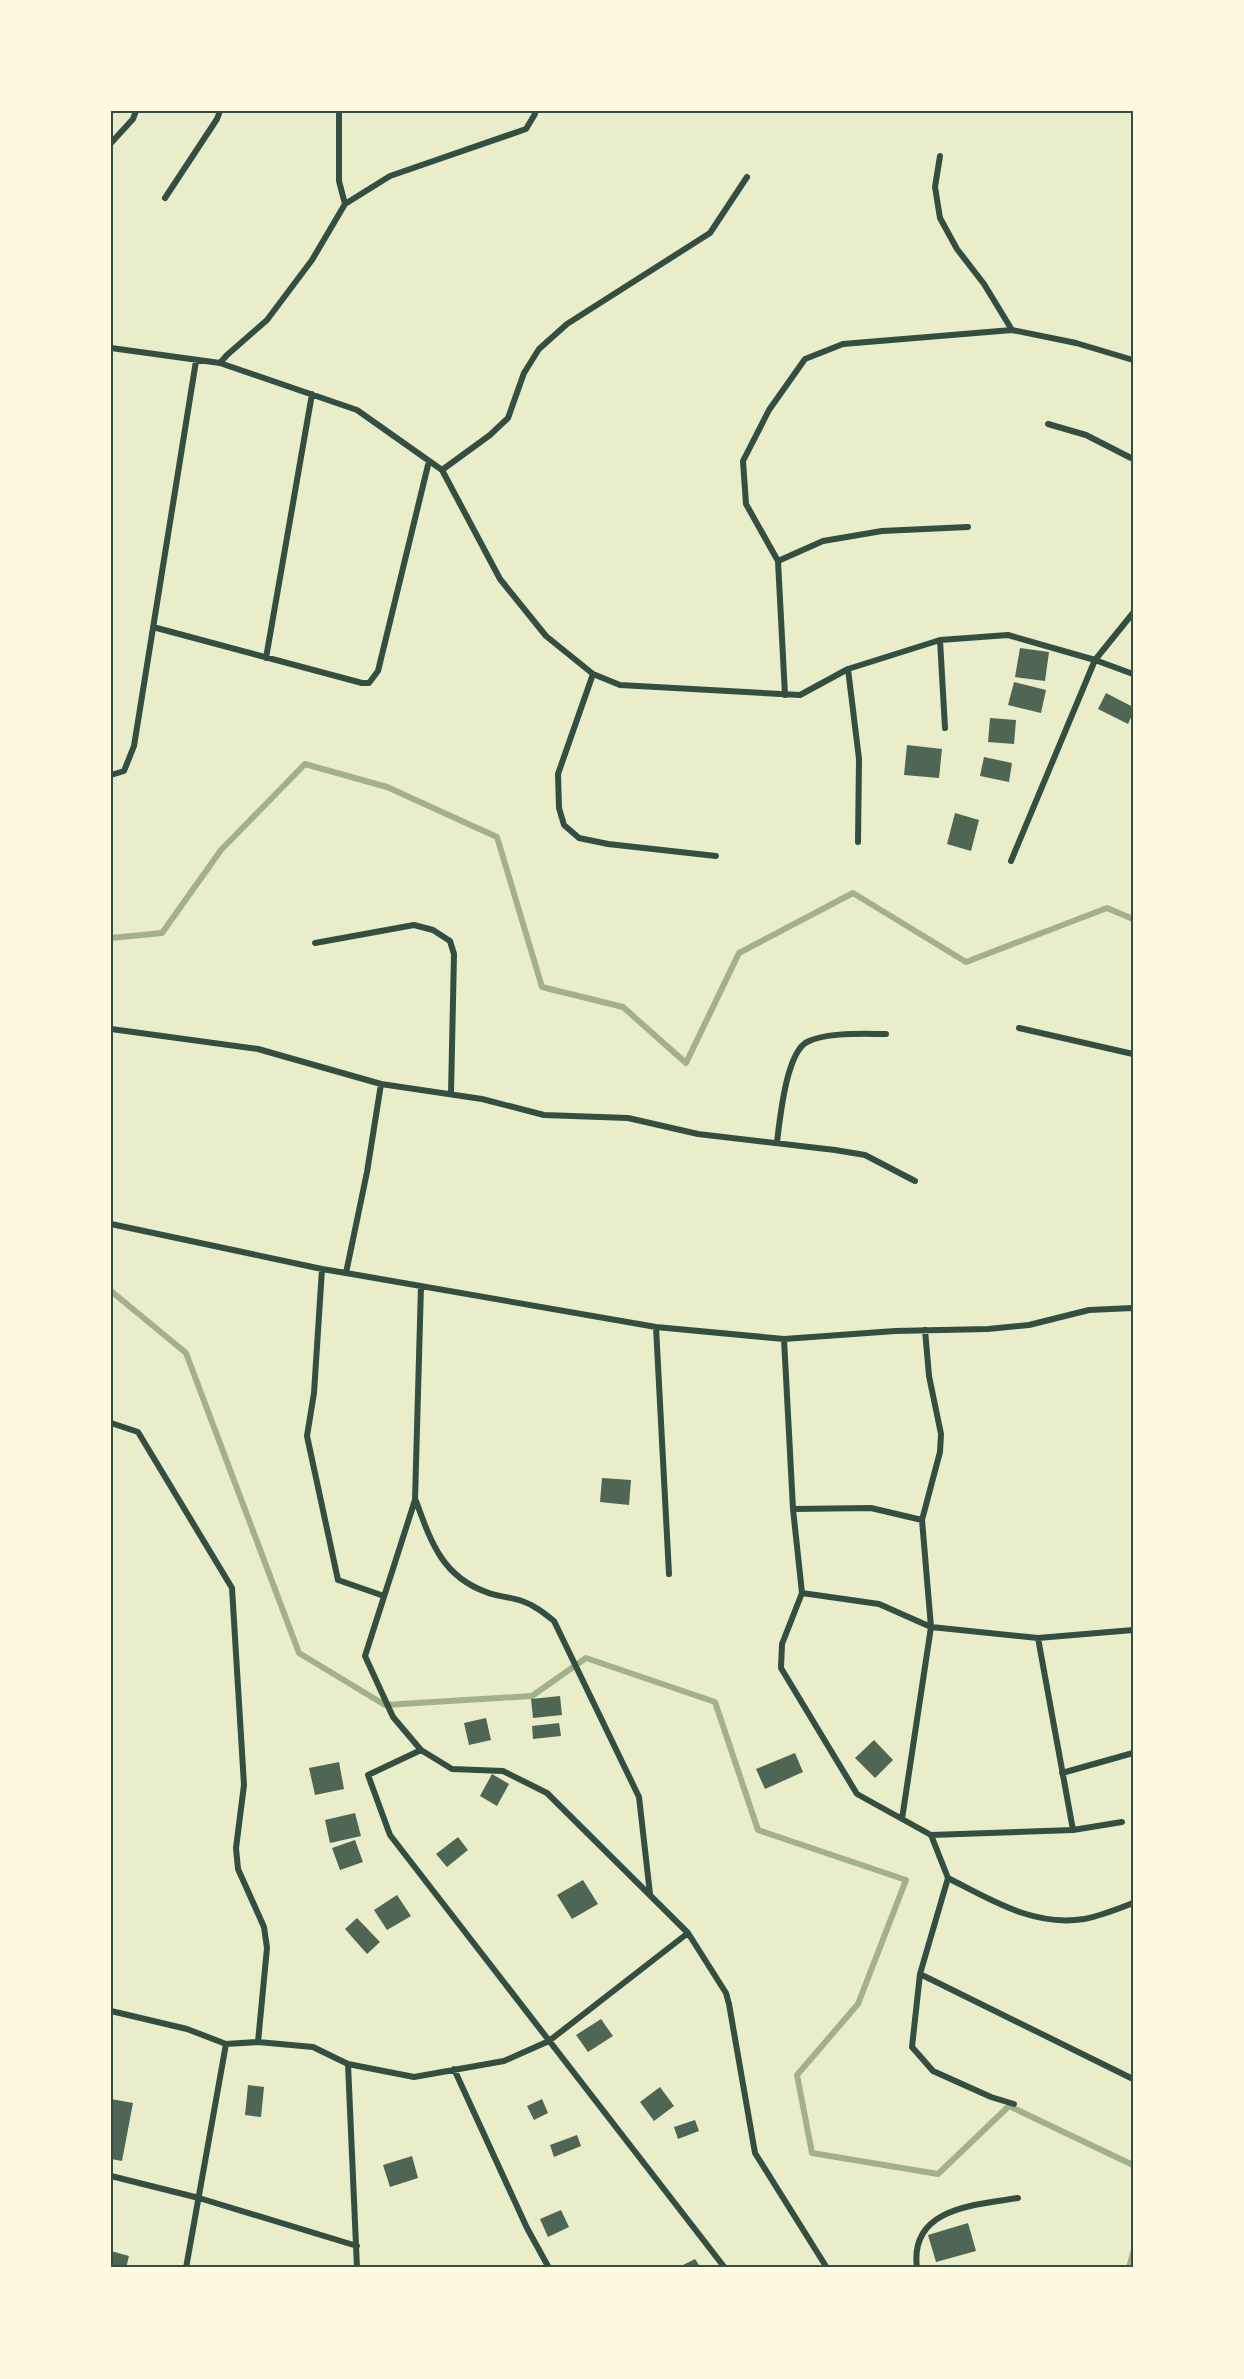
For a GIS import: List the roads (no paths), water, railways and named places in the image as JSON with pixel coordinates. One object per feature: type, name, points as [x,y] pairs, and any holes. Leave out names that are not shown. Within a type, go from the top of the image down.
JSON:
[{"type":"street","points":[[111,143],[133,119],[136,111]]},
{"type":"street","points":[[165,198],[220,111]]},
{"type":"street","points":[[339,111],[339,181],[345,204]]},
{"type":"street","points":[[220,363],[226,355],[267,320],[312,260],[345,204],[390,176],[526,129],[535,114],[534,111]]},
{"type":"street","points":[[940,156],[935,187],[940,218],[957,249],[984,284],[1012,330]]},
{"type":"street","points":[[442,470],[490,435],[508,418],[524,373],[539,349],[567,324],[710,233],[747,177]]},
{"type":"street","points":[[785,695],[778,561],[746,504],[743,461],[769,410],[805,359],[843,344],[1012,330],[1076,343],[1133,360]]},
{"type":"street","points":[[111,348],[220,363],[357,410],[442,470],[500,579],[546,636],[593,674],[620,685],[800,695],[848,669],[940,640],[1008,635],[1095,660],[1133,674]]},
{"type":"street","points":[[111,775],[124,771],[134,746],[196,361]]},
{"type":"street","points":[[266,657],[312,394]]},
{"type":"street","points":[[1048,424],[1086,435],[1133,459]]},
{"type":"street","points":[[153,627],[369,683],[378,671],[429,461]]},
{"type":"street","points":[[778,561],[823,541],[882,531],[968,527]]},
{"type":"street","points":[[1011,861],[1095,660],[1133,613]]},
{"type":"street","points":[[940,640],[945,728]]},
{"type":"street","points":[[848,669],[859,759],[858,842]]},
{"type":"street","points":[[593,674],[558,774],[559,808],[564,825],[579,838],[609,844],[716,856]]},
{"type":"street","points":[[315,943],[414,925],[433,930],[450,940],[454,954],[451,1094]]},
{"type":"street","points":[[1019,1028],[1133,1054]]},
{"type":"street","points":[[111,1029],[258,1049],[381,1084],[482,1099],[544,1115],[628,1118],[698,1134],[777,1142],[865,1155],[915,1181]]},
{"type":"street","points":[[777,1142],[785,1093],[794,1057],[799,1049],[807,1042],[825,1037],[885,1034]]},
{"type":"street","points":[[346,1272],[367,1172],[381,1084]]},
{"type":"street","points":[[111,1224],[322,1269],[656,1327],[784,1339],[1008,1327],[1089,1310],[1133,1308]]},
{"type":"street","points":[[322,1269],[314,1392],[307,1436],[338,1580],[384,1596]]},
{"type":"street","points":[[422,1286],[416,1500],[365,1656],[393,1717],[421,1750],[452,1769],[503,1771],[547,1793],[688,1933],[726,1994],[756,2152],[827,2268]]},
{"type":"street","points":[[656,1327],[669,1574]]},
{"type":"street","points":[[902,1819],[931,1627],[922,1520],[940,1452],[941,1434],[929,1376],[925,1330]]},
{"type":"street","points":[[784,1339],[794,1509],[802,1593],[782,1644],[781,1668],[856,1794],[931,1835],[1073,1830],[1122,1821]]},
{"type":"street","points":[[111,1422],[138,1432],[232,1588],[244,1785],[236,1848],[238,1869],[264,1927],[267,1948],[258,2042]]},
{"type":"street","points":[[416,1500],[433,1547],[448,1567],[466,1583],[488,1593],[523,1601],[554,1621],[639,1797],[650,1894]]},
{"type":"street","points":[[794,1509],[871,1508],[922,1520]]},
{"type":"street","points":[[802,1593],[879,1604],[931,1627],[1038,1638],[1133,1630]]},
{"type":"street","points":[[1038,1638],[1073,1830]]},
{"type":"street","points":[[421,1750],[368,1775],[390,1835],[725,2268]]},
{"type":"street","points":[[1062,1773],[1133,1753]]},
{"type":"street","points":[[931,1835],[948,1878],[921,1974],[912,2047],[933,2071],[991,2097],[1014,2104]]},
{"type":"street","points":[[948,1878],[1022,1914],[1051,1920],[1085,1919],[1133,1903]]},
{"type":"street","points":[[111,2011],[187,2029],[226,2044],[258,2042],[313,2048],[348,2064],[414,2077],[504,2061],[549,2041],[688,1933]]},
{"type":"street","points":[[921,1974],[1133,2079]]},
{"type":"street","points":[[186,2268],[226,2044]]},
{"type":"street","points":[[348,2064],[357,2268]]},
{"type":"street","points":[[454,2069],[527,2228],[549,2268]]},
{"type":"street","points":[[111,2176],[199,2198],[357,2247]]},
{"type":"street","points":[[916,2268],[917,2246],[921,2233],[942,2215],[969,2206],[1018,2198]]},
{"type":"waterway","points":[[111,938],[162,933],[221,850],[305,764],[387,787],[497,837],[542,987],[623,1007],[686,1063],[739,953],[853,893],[966,962],[1107,908],[1133,919]]},
{"type":"waterway","points":[[111,1291],[186,1353],[299,1653],[385,1705],[532,1696],[586,1658],[715,1702],[758,1830],[906,1880],[858,2004],[797,2075],[812,2153],[938,2174],[1009,2106],[1133,2165]]},
{"type":"waterway","points":[[1129,2268],[1133,2253]]}]
